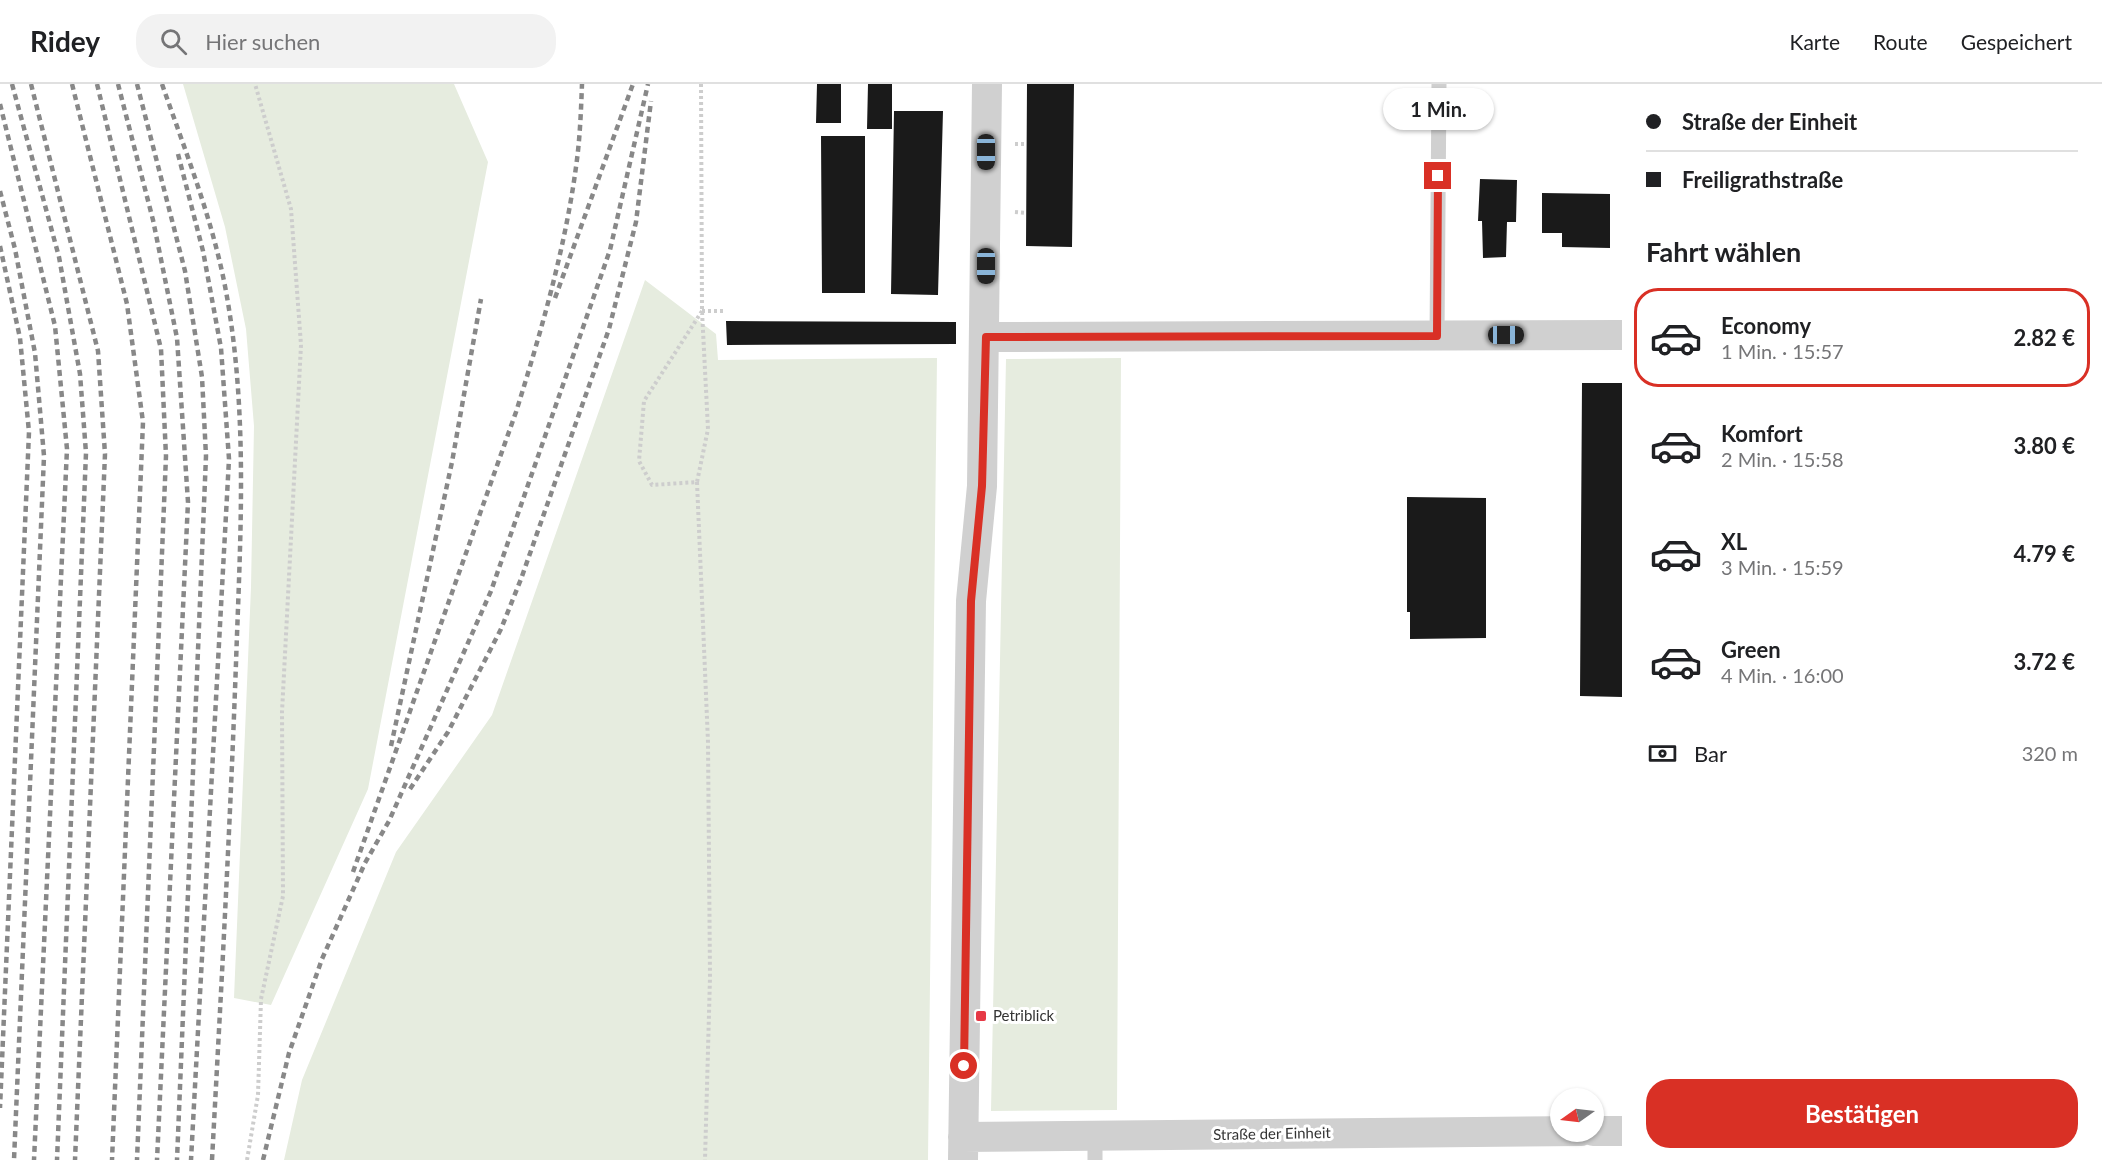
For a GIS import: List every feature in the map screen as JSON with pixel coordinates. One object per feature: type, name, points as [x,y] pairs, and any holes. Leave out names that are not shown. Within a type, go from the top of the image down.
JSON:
[{"type":"street","name":"Straße der Einheit","points":[[987,84],[986,337],[982,486],[971,601],[963,1148],[1095,1148],[1550,1132]]},
{"type":"street","points":[[986,337],[1622,335]]},
{"type":"street","points":[[1604,1131],[1622,1131]]},
{"type":"lane","points":[[1437,336],[1439,84]]},
{"type":"path","points":[[247,1160],[258,1095],[261,999],[283,896],[282,712],[302,345],[291,209],[255,84]]},
{"type":"path","points":[[701,84],[702,311],[708,429],[697,482],[709,753],[710,977],[705,1160]]},
{"type":"path","points":[[702,311],[723,311]]},
{"type":"path","points":[[697,482],[652,485],[639,461],[644,401],[702,311]]},
{"type":"shaded area","points":[[183,84],[454,84],[488,162],[368,789],[271,1005],[234,998],[251,587],[254,426],[246,329],[225,227]]},
{"type":"shaded area","points":[[645,280],[716,334],[718,360],[937,358],[928,1160],[284,1160],[302,1080],[396,852],[492,715]]},
{"type":"shaded area","points":[[1121,358],[1117,1110],[991,1111],[1006,359]]},
{"type":"building","points":[[817,84],[841,84],[841,123],[816,123]]},
{"type":"building","points":[[868,84],[892,84],[892,129],[867,129]]},
{"type":"building","points":[[1027,84],[1074,84],[1072,247],[1026,246]]},
{"type":"building","points":[[894,111],[943,111],[938,295],[891,294]]},
{"type":"building","points":[[821,136],[865,136],[865,293],[822,293]]},
{"type":"building","points":[[1480,179],[1517,180],[1516,222],[1507,222],[1506,257],[1483,258],[1482,221],[1478,221]]},
{"type":"building","points":[[1542,193],[1610,194],[1610,248],[1562,247],[1562,233],[1542,233]]},
{"type":"building","points":[[726,321],[956,322],[956,344],[727,345]]},
{"type":"building","points":[[1582,383],[1622,383],[1622,697],[1580,696]]},
{"type":"building","points":[[1407,497],[1486,498],[1486,638],[1410,639],[1410,612],[1407,612]]},
{"type":"railway","points":[[12,84],[59,257],[80,374],[86,453],[57,1160]]},
{"type":"railway","points":[[31,84],[98,351],[105,454],[75,1160]]},
{"type":"railway","points":[[72,84],[127,304],[143,422],[112,1160]]},
{"type":"railway","points":[[97,84],[161,349],[166,456],[137,1160]]},
{"type":"railway","points":[[118,84],[153,220],[177,338],[188,502],[157,1160]]},
{"type":"railway","points":[[137,84],[185,271],[202,377],[206,456],[177,1160]]},
{"type":"railway","points":[[162,84],[200,192],[223,275],[238,393],[241,483],[234,725],[212,1160]]},
{"type":"railway","points":[[353,872],[516,412],[534,352],[566,229],[578,146],[582,84]]},
{"type":"railway","points":[[555,298],[633,84]]},
{"type":"railway","points":[[263,1160],[289,1053],[322,959],[365,863],[389,821],[491,591],[610,250],[648,84]]},
{"type":"railway","points":[[410,789],[448,732],[501,629],[521,579],[609,329],[636,222],[651,101]]},
{"type":"railway","points":[[0,104],[55,326],[67,449],[34,1160]]},
{"type":"railway","points":[[178,154],[203,251],[221,348],[229,459],[191,1160]]},
{"type":"railway","points":[[0,191],[15,249],[35,353],[44,456],[14,1160]]},
{"type":"railway","points":[[0,246],[20,338],[29,432],[0,1108]]},
{"type":"railway","points":[[391,746],[452,462],[481,299]]},
{"type":"place","name":"Petriblick","points":[[981,1016]]},
{"type":"route","points":[[964,1066],[971,601],[982,486],[986,337],[1437,336],[1438,176]]}]
